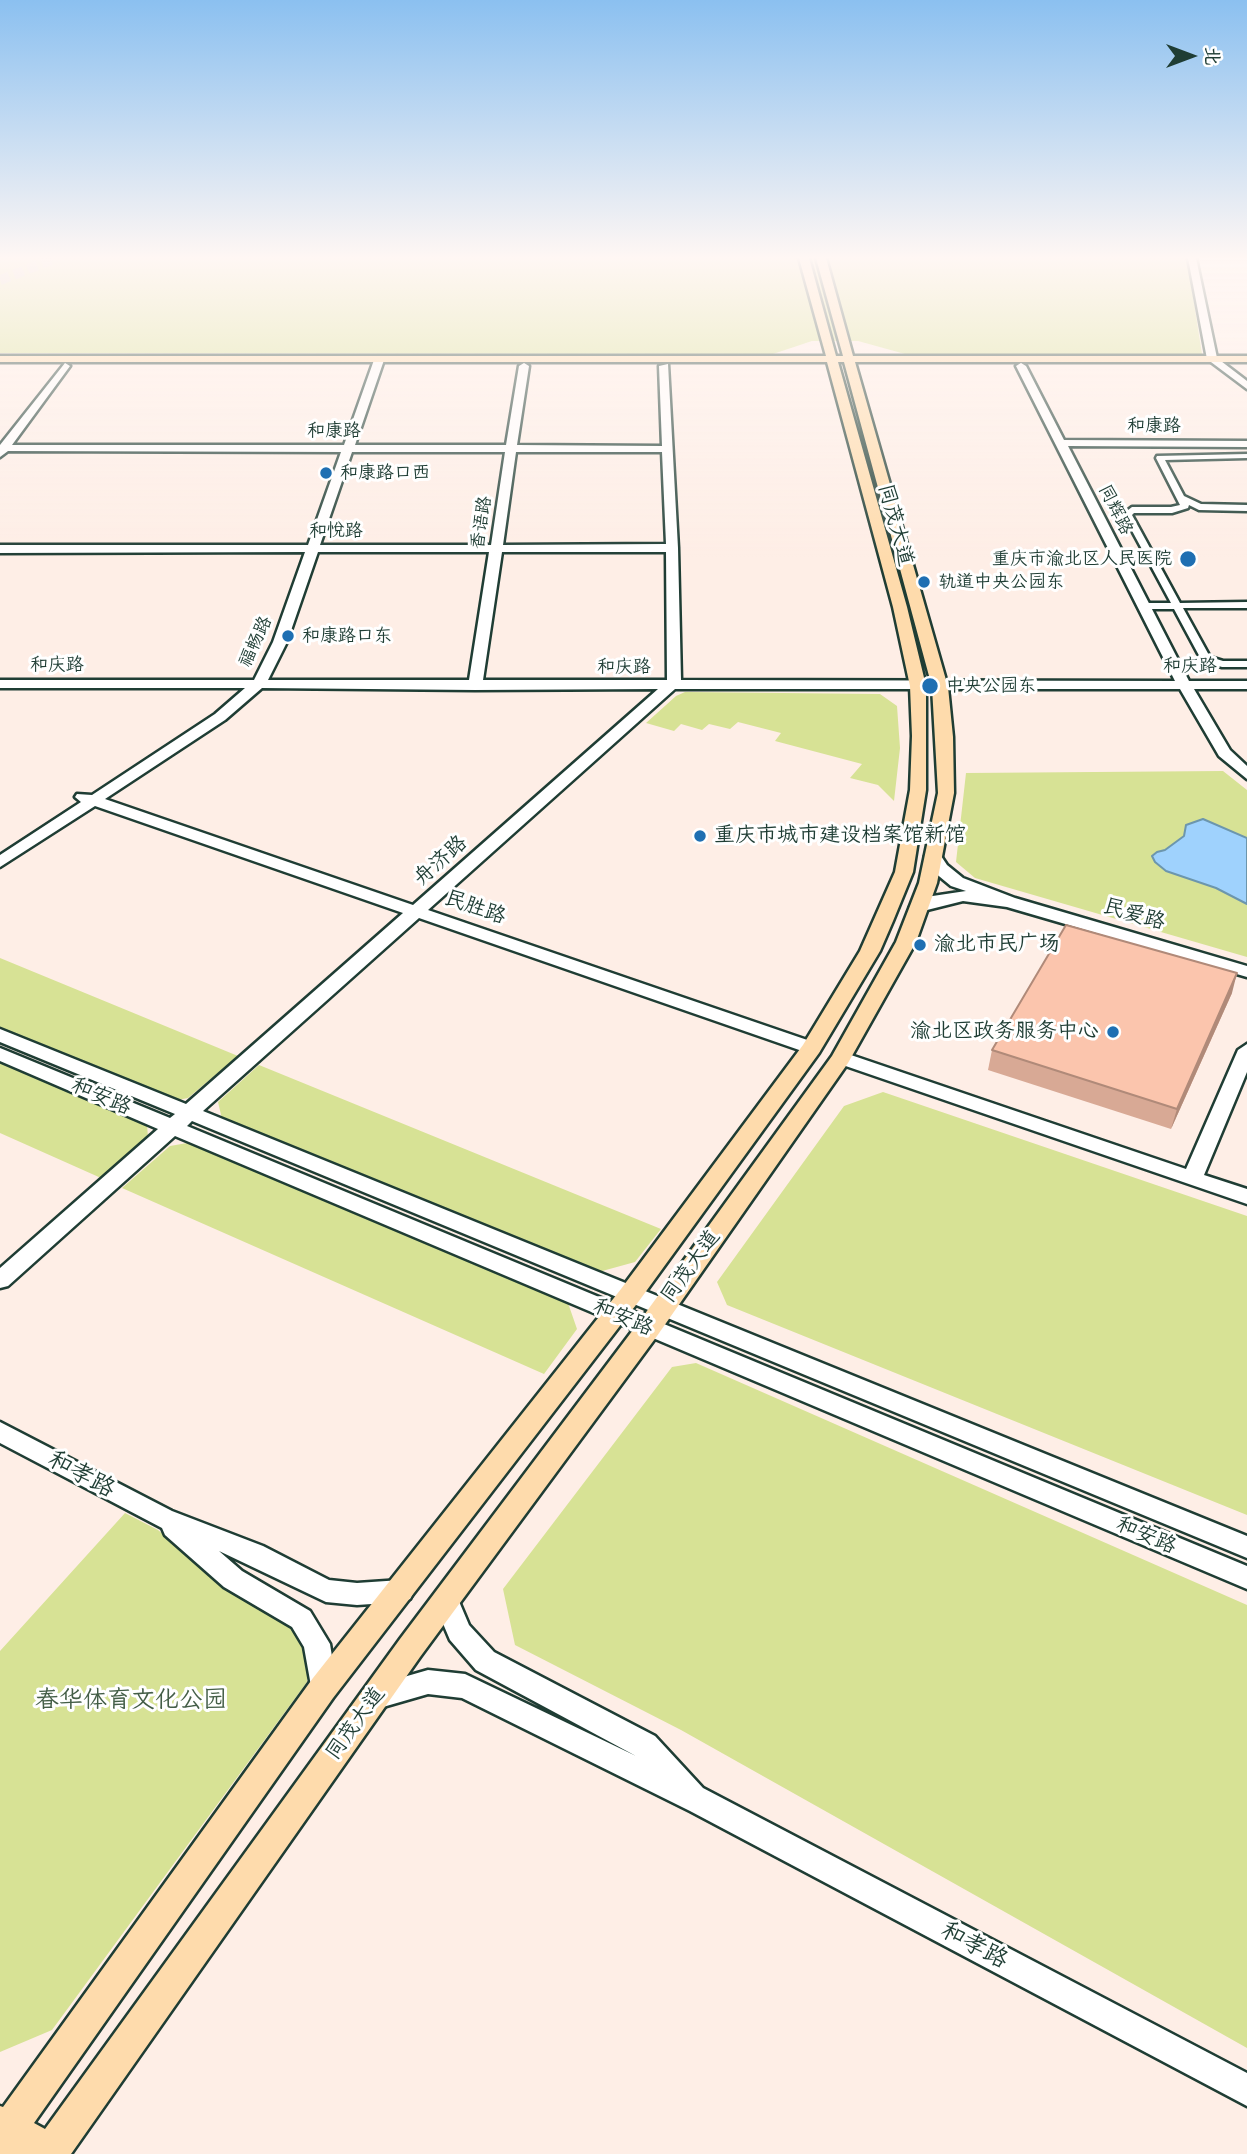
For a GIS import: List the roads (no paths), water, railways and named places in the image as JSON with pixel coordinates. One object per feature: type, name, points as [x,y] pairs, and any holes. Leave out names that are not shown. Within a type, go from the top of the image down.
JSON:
[{"type":"main road","points":[[5,359],[373,363],[771,363],[843,366],[1219,362],[1247,366]]},
{"type":"main road","points":[[771,363],[786,359]]},
{"type":"main road","points":[[834,359],[843,366]]},
{"type":"main road","name":"同茂大道","points":[[840,359],[843,366]]},
{"type":"main road","name":"同茂大道","points":[[50,2153],[446,1600],[654,1319],[841,1058],[906,943],[933,856],[946,793],[945,737],[900,607],[841,359]]},
{"type":"main road","points":[[843,366],[858,359]]},
{"type":"main road","points":[[903,359],[930,363],[1021,366],[1219,362],[1247,359]]},
{"type":"main road","points":[[0,366],[373,363],[664,366],[771,363],[807,371]]},
{"type":"main road","points":[[884,371],[930,363]]},
{"type":"main road","name":"同茂大道","points":[[2,2131],[323,1688],[615,1315],[812,1048],[870,951],[904,872],[918,790],[920,736],[928,683]]},
{"type":"main road","points":[[2,2131],[50,2153]]},
{"type":"street","points":[[1218,359],[1247,386]]},
{"type":"street","points":[[1219,362],[1247,379]]},
{"type":"street","name":"福畅路","points":[[0,851],[220,717],[253,681],[280,642],[308,549],[373,363]]},
{"type":"street","points":[[1,450],[65,366]]},
{"type":"street","name":"香语路","points":[[476,682],[524,366]]},
{"type":"street","points":[[664,366],[672,548],[672,683]]},
{"type":"street","name":"同辉路","points":[[1021,366],[1183,682],[1224,753],[1247,775]]},
{"type":"street","name":"和康路","points":[[1060,443],[1247,443]]},
{"type":"street","points":[[1149,443],[1186,504],[1183,508],[1132,510],[1127,514],[1206,659],[1222,664],[1247,664]]},
{"type":"street","name":"和康路","points":[[1,450],[668,449]]},
{"type":"street","points":[[1159,460],[1168,456],[1247,456]]},
{"type":"street","points":[[1182,498],[1209,508],[1247,508]]},
{"type":"street","name":"和悦路","points":[[0,549],[672,548]]},
{"type":"street","points":[[1144,606],[1247,606]]},
{"type":"street","name":"和庆路","points":[[0,678],[672,683],[1183,682],[1247,679]]},
{"type":"street","name":"和庆路","points":[[0,684],[253,681]]},
{"type":"street","name":"和庆路","points":[[1183,682],[1247,685]]},
{"type":"street","name":"舟济路","points":[[0,1280],[418,912],[672,683]]},
{"type":"street","name":"福畅路","points":[[0,862],[88,799]]},
{"type":"street","name":"民胜路","points":[[88,799],[812,1048]]},
{"type":"street","points":[[933,856],[940,868],[957,882],[1009,902]]},
{"type":"street","points":[[919,907],[932,901],[955,897],[1009,902]]},
{"type":"street","name":"民爱路","points":[[1009,902],[1247,972]]},
{"type":"street","name":"和安路","points":[[0,1035],[182,1121],[615,1315],[654,1319],[1247,1547]]},
{"type":"street","points":[[1192,1178],[1247,1050]]},
{"type":"street","name":"和安路","points":[[0,1054],[182,1121],[630,1295],[654,1319],[1247,1578]]},
{"type":"street","points":[[841,1058],[1247,1197]]},
{"type":"street","name":"和孝路","points":[[0,1432],[163,1518]]},
{"type":"street","points":[[163,1518],[254,1554],[326,1591],[357,1594],[401,1591]]},
{"type":"street","points":[[163,1518],[233,1579],[302,1619],[317,1644],[323,1688]]},
{"type":"street","points":[[446,1600],[459,1632],[485,1661],[645,1745],[700,1801]]},
{"type":"street","name":"和孝路","points":[[376,1697],[428,1682],[466,1686],[700,1801],[1247,2090]]},
{"type":"water","points":[[1203,819],[1247,838],[1247,904],[1216,888],[1166,871],[1155,862],[1152,856],[1184,836],[1186,825]]},
{"type":"place","name":"和康路口西","points":[[326,473]]},
{"type":"place","name":"重庆市渝北区人民医院","points":[[1188,559]]},
{"type":"place","name":"轨道中央公园东","points":[[924,582]]},
{"type":"place","name":"和康路口东","points":[[288,636]]},
{"type":"place","name":"中央公园东","points":[[930,686]]},
{"type":"place","name":"重庆市城市建设档案馆新馆","points":[[700,836]]},
{"type":"place","name":"渝北市民广场","points":[[920,945]]},
{"type":"place","name":"渝北区政务服务中心","points":[[1113,1032]]},
{"type":"park label","name":"春华体育文化公园","points":[[131,1701]]}]
